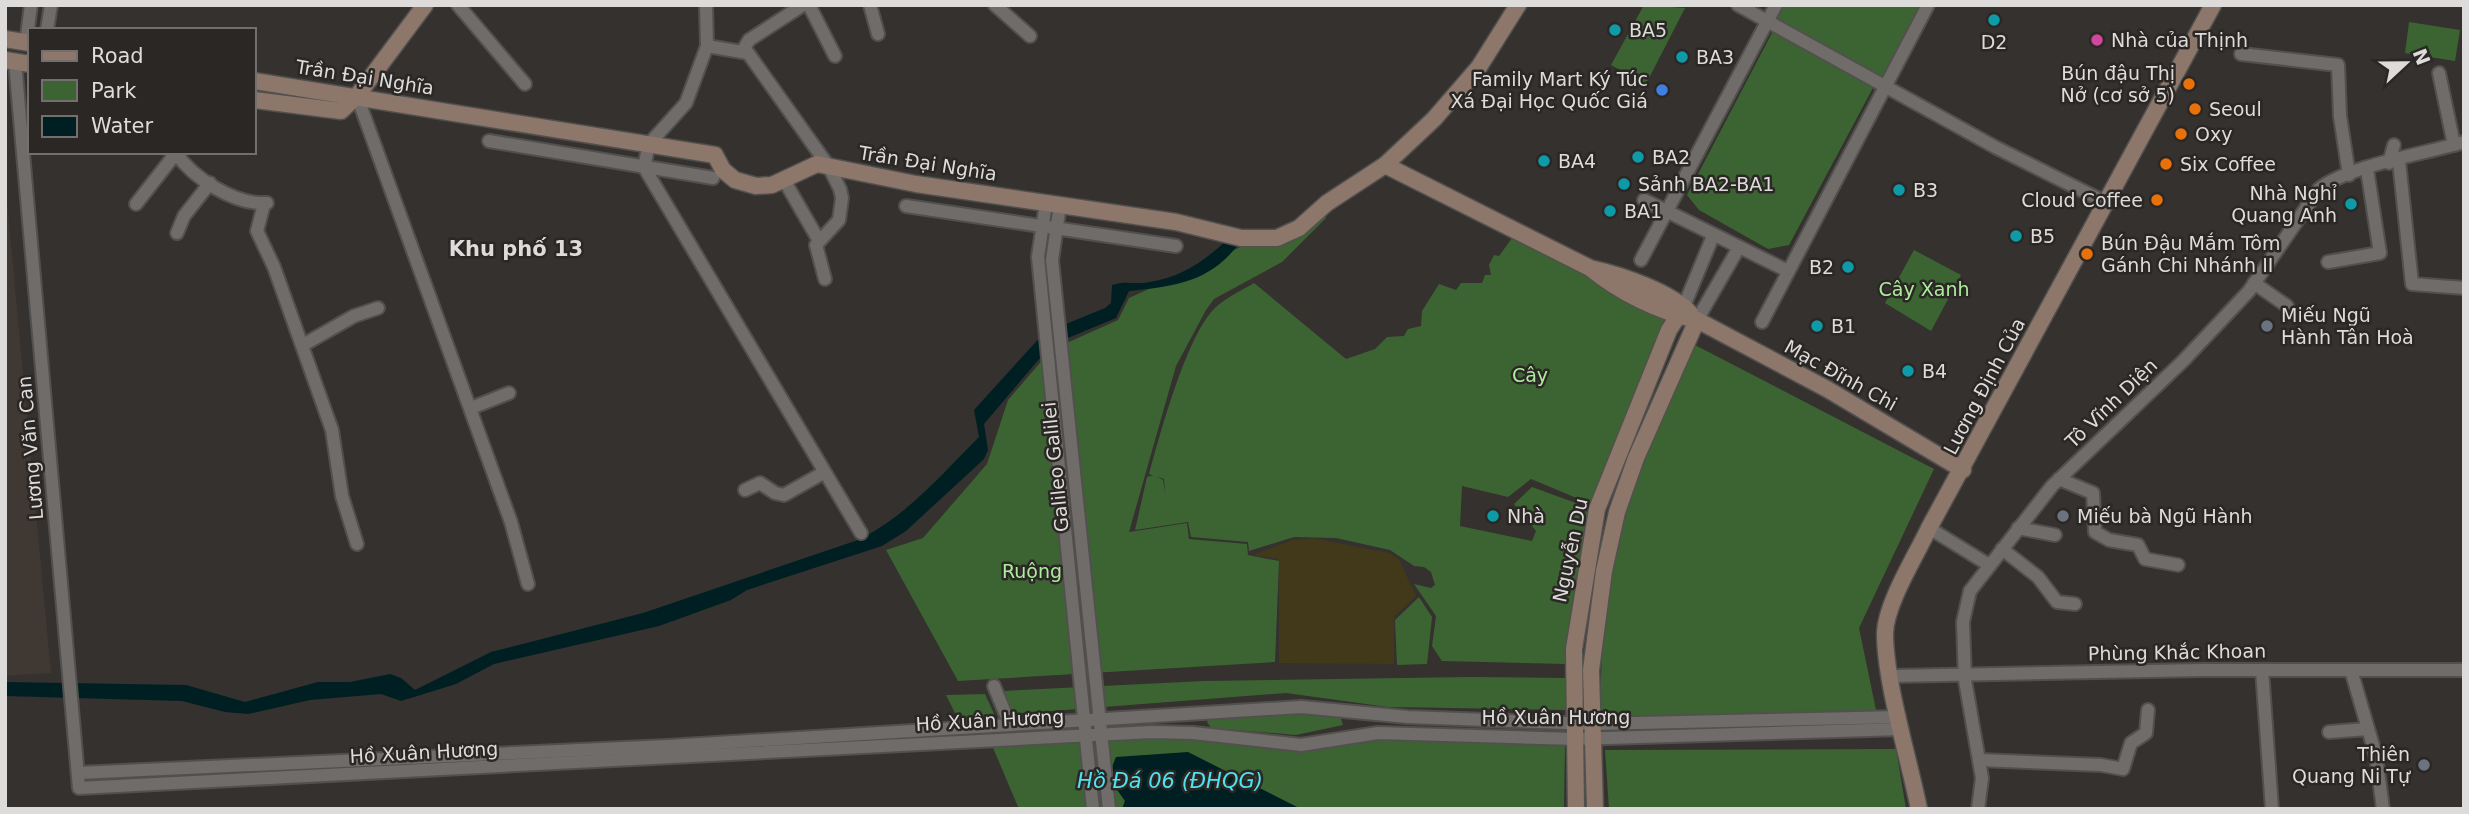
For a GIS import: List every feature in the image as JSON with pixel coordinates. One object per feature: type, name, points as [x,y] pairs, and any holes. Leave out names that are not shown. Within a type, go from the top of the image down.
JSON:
[{"type":"street","points":[[29,28],[31,5]]},
{"type":"street","points":[[47,28],[51,5]]},
{"type":"street","points":[[425,5],[357,96],[511,522],[528,584]]},
{"type":"street","points":[[458,5],[525,84]]},
{"type":"street","points":[[705,5],[707,46],[686,103],[649,144],[644,167],[860,533]]},
{"type":"street","points":[[742,52],[749,40],[803,5]]},
{"type":"street","points":[[809,5],[835,56]]},
{"type":"street","points":[[870,5],[878,34]]},
{"type":"street","points":[[995,5],[1030,36]]},
{"type":"street","name":"Trần Đại Nghĩa","points":[[256,81],[715,155],[723,170],[735,180],[756,186],[772,185],[817,164],[916,184],[1176,222],[1241,238],[1278,238],[1299,228],[1327,203],[1385,165],[1434,119],[1479,67],[1518,5]]},
{"type":"street","points":[[1738,5],[2106,203]]},
{"type":"street","points":[[1641,260],[1776,5]]},
{"type":"street","points":[[1762,322],[1928,5]]},
{"type":"street","name":"Lương Định Của","points":[[1919,809],[1891,676],[1885,632],[1891,609],[1929,528],[1963,470],[2213,5]]},
{"type":"street","points":[[5,39],[28,43]]},
{"type":"street","points":[[707,46],[748,53],[829,167],[842,198],[841,213],[834,228],[818,239]]},
{"type":"street","points":[[2241,54],[2338,65],[2340,116],[2349,175]]},
{"type":"street","name":"Lương Văn Can","points":[[17,62],[79,788]]},
{"type":"street","points":[[2439,74],[2459,144]]},
{"type":"street","name":"Trần Đại Nghĩa","points":[[256,100],[341,111],[357,96]]},
{"type":"street","points":[[489,141],[713,178]]},
{"type":"street","name":"Tô Vĩnh Diện","points":[[1978,809],[1980,760],[1965,675],[1965,605],[1970,591],[2059,479],[2183,361],[2254,283],[2319,189],[2329,181],[2459,144]]},
{"type":"street","points":[[2394,145],[2394,162],[2412,284],[2464,288]]},
{"type":"street","points":[[136,204],[175,154]]},
{"type":"street","points":[[177,154],[183,164],[210,183],[247,201],[265,206],[257,230],[303,345],[332,430],[342,496],[357,544]]},
{"type":"street","name":"Mạc Đĩnh Chi","points":[[1385,165],[1590,268],[1610,285],[1682,311],[1827,389],[1963,470]]},
{"type":"street","points":[[2328,262],[2379,253],[2367,169]]},
{"type":"street","points":[[784,180],[818,239],[816,249],[824,279]]},
{"type":"street","points":[[177,233],[190,208],[210,183]]},
{"type":"street","points":[[1644,200],[1738,249],[1788,271]]},
{"type":"street","points":[[1050,228],[1053,204]]},
{"type":"street","points":[[906,206],[1176,246]]},
{"type":"street","name":"Galileo Galilei","points":[[1050,228],[1109,809]]},
{"type":"street","name":"Galileo Galilei","points":[[1050,228],[1038,257],[1093,809]]},
{"type":"street","points":[[1682,311],[1713,236]]},
{"type":"street","points":[[1696,320],[1738,249]]},
{"type":"street","points":[[1040,272],[1053,271]]},
{"type":"street","points":[[2254,283],[2287,306]]},
{"type":"street","points":[[303,345],[354,316],[378,308]]},
{"type":"street","name":"Nguyễn Du","points":[[1576,809],[1573,671],[1577,620],[1597,509],[1669,330],[1682,311]]},
{"type":"street","name":"Nguyễn Du","points":[[1595,809],[1591,670],[1597,613],[1617,512],[1636,458],[1696,320]]},
{"type":"street","points":[[471,408],[509,393]]},
{"type":"street","points":[[745,490],[760,483],[775,494],[784,495],[823,472]]},
{"type":"street","points":[[2059,479],[2093,493],[2095,532],[2109,540],[2138,545],[2145,559],[2178,565]]},
{"type":"street","points":[[1929,528],[1989,565]]},
{"type":"street","points":[[2018,528],[2055,535]]},
{"type":"street","points":[[2002,549],[2038,577],[2057,603],[2075,604]]},
{"type":"street","points":[[1573,671],[1591,670]]},
{"type":"street","points":[[2262,670],[2272,809]]},
{"type":"street","name":"Phùng Khắc Khoan","points":[[1891,676],[2262,670],[2464,670]]},
{"type":"street","points":[[2351,670],[2376,756],[2383,809]]},
{"type":"street","points":[[994,686],[1010,725]]},
{"type":"street","name":"Hồ Xuân Hương","points":[[79,788],[669,753],[1101,718],[1301,707],[1574,731]]},
{"type":"street","points":[[1980,760],[2101,765],[2123,769],[2131,743],[2146,733],[2148,710]]},
{"type":"street","points":[[1193,712],[1193,733]]},
{"type":"street","points":[[1351,736],[1352,713]]},
{"type":"street","name":"Hồ Xuân Hương","points":[[78,773],[669,753],[1085,734],[1193,733],[1301,745],[1378,733],[1593,731],[1901,723]]},
{"type":"street","points":[[2329,732],[2368,729]]},
{"type":"shaded area","points":[[5,180],[51,673],[5,676]]},
{"type":"green space","points":[[1644,5],[1685,8],[1646,84],[1611,65]]},
{"type":"green space","points":[[1776,5],[1924,5],[1884,86],[1767,20]]},
{"type":"green space","points":[[2409,22],[2460,30],[2455,61],[2405,53]]},
{"type":"green space","points":[[1773,31],[1875,84],[1789,245],[1768,249],[1699,210],[1687,195]]},
{"type":"green space","name":"Ruộng","points":[[1326,208],[1326,218],[1282,262],[1214,299],[1206,310],[1176,366],[1129,532],[1187,523],[1189,539],[1247,544],[1248,555],[1279,561],[1275,662],[958,681],[886,550],[923,538],[987,464],[1008,400],[1051,350],[1118,320],[1129,298]]},
{"type":"green space","name":"Cây","points":[[1512,238],[1654,306],[1666,322],[1591,504],[1531,479],[1508,497],[1462,486],[1460,526],[1532,541],[1536,531],[1514,504],[1532,487],[1576,503],[1590,515],[1565,664],[1442,661],[1432,646],[1436,616],[1414,584],[1431,588],[1435,585],[1431,572],[1424,567],[1414,566],[1390,550],[1336,538],[1294,537],[1249,551],[1248,542],[1191,537],[1188,522],[1135,530],[1147,477],[1153,475],[1149,474],[1167,411],[1195,338],[1217,306],[1254,283],[1346,359],[1375,349],[1387,337],[1404,336],[1408,329],[1421,326],[1422,311],[1439,284],[1456,290],[1461,283],[1482,283],[1485,275],[1491,275],[1489,265],[1494,255],[1499,256]]},
{"type":"green space","name":"Cây Xanh","points":[[1914,250],[1961,275],[1931,331],[1885,303]]},
{"type":"green space","points":[[1695,345],[1934,469],[1859,628],[1876,710],[1601,718],[1605,621],[1622,524],[1648,447]]},
{"type":"green space","points":[[1419,597],[1432,617],[1427,664],[1397,665],[1395,620]]},
{"type":"green space","points":[[1565,678],[1566,710],[1388,707],[1286,693],[1013,714],[1003,691],[1204,681]]},
{"type":"green space","points":[[985,694],[996,718],[959,721],[946,695]]},
{"type":"green space","points":[[1221,712],[1339,713],[1343,725],[1296,735],[1211,728],[1207,722],[1210,716]]},
{"type":"green space","points":[[1365,734],[1565,744],[1564,809],[1301,809],[1258,789],[1125,801],[1122,809],[1019,809],[991,743],[1106,737],[1198,738],[1284,750]]},
{"type":"green space","points":[[1896,749],[1906,809],[1609,809],[1605,750]]},
{"type":"sand","points":[[1313,538],[1389,553],[1399,559],[1416,596],[1394,617],[1394,664],[1279,663],[1279,559],[1253,555],[1292,540]]},
{"type":"water","points":[[1226,241],[1238,245],[1215,268],[1176,284],[1129,291],[1116,318],[1051,345],[984,424],[988,450],[984,459],[906,531],[882,546],[747,590],[731,600],[659,626],[494,664],[456,684],[401,701],[381,694],[310,700],[248,714],[225,712],[182,701],[5,696],[5,682],[186,685],[245,702],[318,682],[350,682],[390,674],[401,678],[415,690],[491,652],[643,613],[858,540],[908,507],[979,437],[974,410],[1044,333],[1105,308],[1111,303],[1112,285],[1145,283],[1172,276],[1200,262]]},
{"type":"water","name":"Hồ Đá 06 (ĐHQG)","points":[[1188,752],[1301,809],[1122,809],[1125,801],[1108,777],[1116,757]]},
{"type":"place","name":"D2","points":[[1994,20]]},
{"type":"place","name":"BA5","points":[[1615,30]]},
{"type":"place","name":"Nhà của Thịnh","points":[[2097,40]]},
{"type":"place","name":"BA3","points":[[1682,57]]},
{"type":"place","name":"Bún đậu Thị Nở (cơ sở 5)","points":[[2189,84]]},
{"type":"place","name":"Family Mart Ký Túc Xá Đại Học Quốc Giá","points":[[1662,90]]},
{"type":"place","name":"Seoul","points":[[2195,109]]},
{"type":"place","name":"Oxy","points":[[2181,134]]},
{"type":"place","name":"BA2","points":[[1638,157]]},
{"type":"place","name":"BA4","points":[[1544,161]]},
{"type":"place","name":"Six Coffee","points":[[2166,164]]},
{"type":"place","name":"Sảnh BA2-BA1","points":[[1624,184]]},
{"type":"place","name":"B3","points":[[1899,190]]},
{"type":"place","name":"Cloud Coffee","points":[[2157,200]]},
{"type":"place","name":"Nhà Nghỉ Quang Anh","points":[[2351,204]]},
{"type":"place","name":"BA1","points":[[1610,211]]},
{"type":"place","name":"B5","points":[[2016,236]]},
{"type":"place","name":"Bún Đậu Mắm Tôm Gánh Chi Nhánh II","points":[[2087,254]]},
{"type":"place","name":"B2","points":[[1848,267]]},
{"type":"place","name":"B1","points":[[1817,326]]},
{"type":"place","name":"Miếu Ngũ Hành Tân Hoà","points":[[2267,326]]},
{"type":"place","name":"B4","points":[[1908,371]]},
{"type":"place","name":"Nhà","points":[[1493,516]]},
{"type":"place","name":"Miếu bà Ngũ Hành","points":[[2063,516]]},
{"type":"place","name":"Thiên Quang Ni Tự","points":[[2424,765]]},
{"type":"district","name":"Khu phố 13","points":[[516,249]]}]
